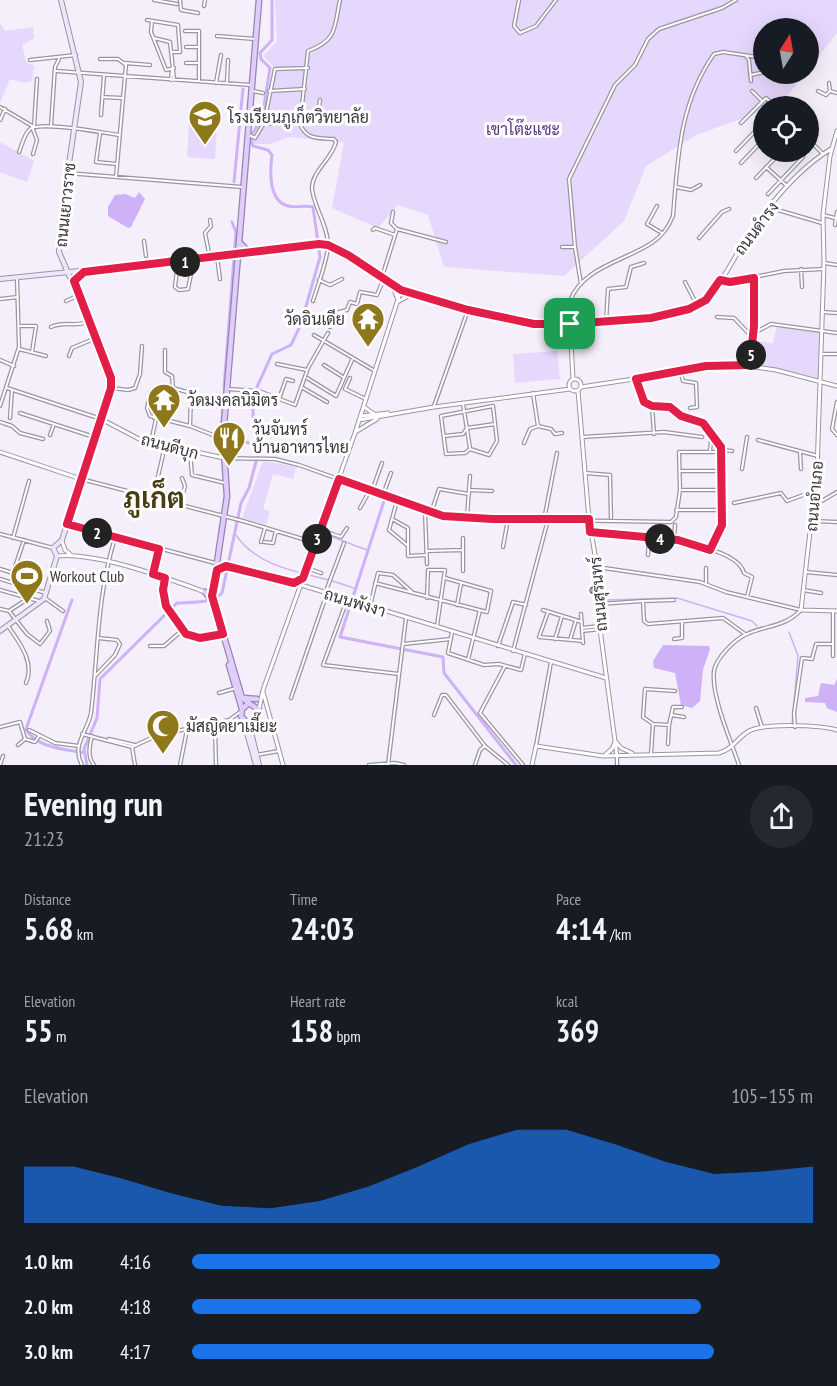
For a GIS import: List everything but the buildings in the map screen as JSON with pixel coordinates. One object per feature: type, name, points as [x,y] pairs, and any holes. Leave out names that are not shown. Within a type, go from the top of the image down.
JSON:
[{"type":"main road","name":"ถนนเยาวราช","points":[[61,0],[80,74],[75,129],[59,235],[62,261],[110,371],[111,388]]},
{"type":"main road","points":[[211,597],[225,517],[226,483],[223,436],[235,255],[239,242],[259,0]]},
{"type":"main road","points":[[239,242],[250,253]]},
{"type":"main road","points":[[0,279],[68,274],[147,264],[185,264],[235,255]]},
{"type":"main road","points":[[54,275],[61,268],[62,261]]},
{"type":"main road","points":[[74,286],[75,279],[84,272]]},
{"type":"main road","points":[[0,631],[43,600],[48,593],[57,556],[53,548],[62,540],[111,388]]},
{"type":"main road","points":[[205,591],[213,589]]},
{"type":"main road","points":[[205,591],[211,597],[242,698],[259,712],[251,732],[257,765]]},
{"type":"main road","points":[[234,674],[243,719],[257,765]]},
{"type":"main road","points":[[242,698],[257,699]]},
{"type":"main road","points":[[241,710],[250,704]]},
{"type":"main road","points":[[243,719],[254,724]]},
{"type":"street","points":[[154,0],[177,4]]},
{"type":"street","points":[[180,0],[181,10],[198,13]]},
{"type":"street","points":[[204,6],[205,0]]},
{"type":"street","points":[[314,301],[328,245],[322,218],[311,190],[313,180],[328,159],[336,142],[334,138],[305,135],[300,124],[306,89],[308,51],[329,40],[336,26],[340,0]]},
{"type":"street","points":[[519,0],[514,26],[520,33],[536,26],[556,0]]},
{"type":"street","points":[[581,284],[569,193],[573,170],[615,85],[639,60],[654,32],[659,28],[722,8],[736,0]]},
{"type":"street","points":[[147,20],[178,25],[180,52],[171,52]]},
{"type":"street","points":[[152,21],[151,32],[166,70],[173,68]]},
{"type":"street","points":[[185,31],[199,31],[199,81]]},
{"type":"street","points":[[218,36],[255,39]]},
{"type":"street","points":[[154,38],[170,42],[173,80]]},
{"type":"street","points":[[186,47],[199,47]]},
{"type":"street","points":[[753,57],[717,52],[706,66],[683,120],[673,216],[662,233],[654,242],[608,264],[581,284],[571,300],[570,324],[575,379],[581,385],[586,385],[636,379],[706,366],[750,365],[837,386]]},
{"type":"street","points":[[30,60],[55,56],[59,59],[76,55]]},
{"type":"street","points":[[216,82],[221,55]]},
{"type":"street","points":[[746,56],[750,60],[751,81]]},
{"type":"street","points":[[51,126],[59,59]]},
{"type":"street","points":[[100,59],[118,59],[125,63],[150,65]]},
{"type":"street","points":[[227,83],[228,60]]},
{"type":"street","points":[[116,177],[125,63]]},
{"type":"street","points":[[186,63],[199,63]]},
{"type":"street","points":[[247,134],[255,138],[264,123],[268,111],[267,93],[275,69],[308,68]]},
{"type":"street","points":[[56,71],[227,83],[267,93],[306,89]]},
{"type":"street","points":[[101,115],[104,76]]},
{"type":"street","points":[[33,154],[37,140],[33,127],[37,79]]},
{"type":"street","points":[[818,91],[826,96],[830,91],[829,83]]},
{"type":"street","points":[[752,91],[757,96]]},
{"type":"street","points":[[830,91],[837,93]]},
{"type":"street","points":[[102,97],[122,98]]},
{"type":"street","points":[[264,123],[279,124],[301,118],[318,119],[320,100]]},
{"type":"street","points":[[0,107],[33,127],[51,126],[119,135]]},
{"type":"street","points":[[0,120],[5,109]]},
{"type":"street","points":[[741,123],[753,110]]},
{"type":"street","points":[[19,152],[33,127]]},
{"type":"street","name":"ถนนอำเภอ","points":[[801,610],[815,505],[818,456],[824,269],[823,215],[831,149],[837,131]]},
{"type":"street","points":[[100,133],[96,162],[117,164]]},
{"type":"street","points":[[736,150],[753,134]]},
{"type":"street","name":"ถนนดำรง","points":[[697,305],[706,300],[748,236],[788,187],[831,149]]},
{"type":"street","points":[[741,163],[753,150]]},
{"type":"street","points":[[819,150],[823,154]]},
{"type":"street","points":[[756,178],[771,162]]},
{"type":"street","points":[[768,194],[798,162]]},
{"type":"street","points":[[766,167],[788,187]]},
{"type":"street","points":[[68,173],[242,187]]},
{"type":"street","points":[[676,187],[693,190],[700,185]]},
{"type":"street","points":[[657,206],[646,224],[662,233]]},
{"type":"street","points":[[771,208],[823,223]]},
{"type":"street","points":[[699,238],[722,212],[729,209]]},
{"type":"street","points":[[393,212],[391,223],[397,230],[446,242]]},
{"type":"street","points":[[835,225],[837,212]]},
{"type":"street","points":[[823,215],[836,218]]},
{"type":"street","points":[[210,220],[210,226],[205,233],[210,258]]},
{"type":"street","points":[[373,230],[375,228],[395,236]]},
{"type":"street","points":[[330,327],[339,312],[347,310],[350,302],[357,304],[360,292],[376,295],[397,230]]},
{"type":"street","points":[[144,241],[146,256]]},
{"type":"street","points":[[235,255],[319,244],[328,245],[401,290],[517,322],[570,324],[651,318],[697,305],[685,282]]},
{"type":"street","points":[[562,248],[575,247]]},
{"type":"street","points":[[218,258],[220,279]]},
{"type":"street","points":[[606,322],[609,289],[626,286],[631,267],[644,263]]},
{"type":"street","points":[[824,263],[837,265]]},
{"type":"street","points":[[185,264],[192,268],[191,285],[188,289],[179,290],[175,287],[178,269],[185,264]]},
{"type":"street","points":[[720,280],[730,282],[801,269],[824,269]]},
{"type":"street","points":[[801,269],[802,287]]},
{"type":"street","points":[[0,406],[19,349],[17,278]]},
{"type":"street","points":[[750,365],[753,339],[754,278]]},
{"type":"street","points":[[319,280],[330,285],[342,279]]},
{"type":"street","points":[[391,283],[396,290],[398,302]]},
{"type":"street","points":[[271,721],[261,722],[259,712],[263,690],[364,407],[401,290]]},
{"type":"street","points":[[398,302],[413,293]]},
{"type":"street","points":[[66,301],[78,296]]},
{"type":"street","points":[[0,299],[18,297]]},
{"type":"street","points":[[434,406],[468,310]]},
{"type":"street","points":[[822,312],[837,312]]},
{"type":"street","points":[[717,317],[734,318],[753,339]]},
{"type":"street","points":[[51,327],[64,323],[77,326],[89,322]]},
{"type":"street","points":[[753,333],[771,324],[837,333]]},
{"type":"street","points":[[19,326],[36,326],[32,352]]},
{"type":"street","points":[[293,412],[303,388],[307,370],[328,333]]},
{"type":"street","points":[[314,335],[352,360],[375,371]]},
{"type":"street","points":[[69,356],[72,348],[96,338]]},
{"type":"street","points":[[111,388],[128,390],[135,388],[140,374],[142,346]]},
{"type":"street","points":[[19,349],[46,356]]},
{"type":"street","points":[[165,350],[165,372],[172,375],[173,388],[187,392],[191,396],[190,426]]},
{"type":"street","points":[[822,354],[837,354]]},
{"type":"street","points":[[0,360],[14,366]]},
{"type":"street","points":[[306,378],[336,396],[352,360]]},
{"type":"street","points":[[278,364],[307,370]]},
{"type":"street","points":[[324,365],[343,377]]},
{"type":"street","points":[[681,371],[683,381],[696,383],[698,388],[697,407],[690,408]]},
{"type":"street","points":[[350,378],[345,389],[366,399]]},
{"type":"street","points":[[279,399],[286,379],[293,381]]},
{"type":"street","points":[[570,387],[575,379]]},
{"type":"street","points":[[636,379],[641,398],[652,406],[670,407],[681,416],[703,423],[712,433],[722,451],[722,525],[710,550]]},
{"type":"street","points":[[360,418],[570,387],[577,391],[581,385]]},
{"type":"street","name":"ถนนดีบุก","points":[[7,388],[100,419],[151,442],[224,458],[255,458],[287,462],[431,513],[466,518],[671,522],[676,518],[676,510]]},
{"type":"street","points":[[303,388],[327,402]]},
{"type":"street","points":[[227,389],[259,391],[295,405]]},
{"type":"street","points":[[10,418],[12,390]]},
{"type":"street","points":[[151,442],[155,419],[160,392],[152,391],[147,404],[147,412],[155,419],[223,436]]},
{"type":"street","name":"ถนนสุรินทร์","points":[[577,391],[590,532],[597,567],[600,628],[617,756]]},
{"type":"street","points":[[533,393],[538,426]]},
{"type":"street","points":[[837,402],[832,429],[837,435]]},
{"type":"street","points":[[165,421],[171,404]]},
{"type":"street","points":[[463,404],[470,449]]},
{"type":"street","points":[[493,406],[497,441],[489,455],[470,449],[465,453],[446,454],[441,416],[493,406]]},
{"type":"street","points":[[652,406],[654,434]]},
{"type":"street","points":[[364,407],[376,414]]},
{"type":"street","points":[[20,413],[94,437]]},
{"type":"street","points":[[355,433],[392,413]]},
{"type":"street","points":[[360,418],[384,416]]},
{"type":"street","points":[[0,422],[12,426],[20,433],[43,439]]},
{"type":"street","points":[[51,435],[54,424]]},
{"type":"street","points":[[444,436],[463,434],[467,428],[495,424]]},
{"type":"street","points":[[524,443],[530,429],[538,426],[551,429],[555,434],[562,433]]},
{"type":"street","points":[[582,437],[675,432],[702,437]]},
{"type":"street","points":[[710,452],[712,433]]},
{"type":"street","points":[[742,469],[747,437]]},
{"type":"street","points":[[758,440],[818,456]]},
{"type":"street","points":[[153,498],[165,446]]},
{"type":"street","points":[[722,510],[676,510],[680,490],[679,452],[732,451]]},
{"type":"street","points":[[0,452],[81,479],[236,519],[316,543]]},
{"type":"street","points":[[190,452],[192,475],[226,483]]},
{"type":"street","points":[[800,452],[801,469]]},
{"type":"street","points":[[513,651],[546,520],[557,453]]},
{"type":"street","points":[[360,508],[371,491],[382,463]]},
{"type":"street","points":[[680,471],[721,471]]},
{"type":"street","points":[[383,495],[391,473]]},
{"type":"street","points":[[585,474],[609,474],[611,520]]},
{"type":"street","points":[[466,518],[470,476]]},
{"type":"street","points":[[180,505],[185,486],[182,478]]},
{"type":"street","points":[[13,538],[29,481]]},
{"type":"street","points":[[431,513],[438,489],[469,492],[492,491]]},
{"type":"street","points":[[734,503],[781,493],[787,501],[792,501],[816,489]]},
{"type":"street","points":[[680,490],[721,490]]},
{"type":"street","points":[[815,505],[837,492]]},
{"type":"street","points":[[397,501],[389,530],[407,545]]},
{"type":"street","points":[[425,511],[427,564]]},
{"type":"street","points":[[392,519],[408,528],[408,556],[463,550]]},
{"type":"street","points":[[503,547],[508,519]]},
{"type":"street","points":[[813,521],[837,522]]},
{"type":"street","name":"ถนนพังงา","points":[[67,524],[217,567],[226,566],[294,583],[606,678]]},
{"type":"street","points":[[674,540],[675,525]]},
{"type":"street","points":[[265,528],[262,542],[273,543],[276,531]]},
{"type":"street","points":[[320,532],[341,537],[347,528]]},
{"type":"street","points":[[590,532],[674,540],[730,558],[743,568],[744,573],[752,577],[747,597]]},
{"type":"street","points":[[0,534],[53,548]]},
{"type":"street","points":[[81,765],[78,752],[82,734],[91,713],[103,579],[115,538]]},
{"type":"street","points":[[463,538],[464,571]]},
{"type":"street","points":[[648,555],[650,538]]},
{"type":"street","points":[[0,569],[13,573],[24,540]]},
{"type":"street","points":[[62,540],[65,550],[70,554]]},
{"type":"street","points":[[291,698],[330,578],[344,543]]},
{"type":"street","points":[[153,574],[159,549]]},
{"type":"street","points":[[57,556],[70,554],[153,574],[205,591]]},
{"type":"street","points":[[597,567],[706,584],[801,610],[835,611],[832,656]]},
{"type":"street","points":[[706,568],[706,584]]},
{"type":"street","points":[[427,598],[428,570],[445,570],[437,627]]},
{"type":"street","points":[[806,572],[837,575]]},
{"type":"street","points":[[294,583],[305,573],[321,573]]},
{"type":"street","points":[[369,607],[378,573],[393,576],[415,594]]},
{"type":"street","points":[[165,578],[163,593],[167,609],[186,634]]},
{"type":"street","points":[[375,584],[487,612],[491,591],[445,578]]},
{"type":"street","points":[[0,579],[48,593]]},
{"type":"street","points":[[456,605],[461,583]]},
{"type":"street","points":[[0,590],[43,600],[63,611]]},
{"type":"street","points":[[803,590],[821,593]]},
{"type":"street","points":[[9,611],[29,598]]},
{"type":"street","points":[[347,600],[323,665],[399,674]]},
{"type":"street","points":[[599,604],[674,600]]},
{"type":"street","points":[[643,601],[644,621],[648,624],[723,618],[745,634]]},
{"type":"street","points":[[498,646],[513,602],[526,605]]},
{"type":"street","points":[[0,609],[9,611],[40,644],[50,631],[47,621]]},
{"type":"street","points":[[468,660],[480,610]]},
{"type":"street","points":[[543,610],[582,622]]},
{"type":"street","points":[[739,765],[714,686],[714,673],[719,659],[745,634],[783,624],[801,610]]},
{"type":"street","points":[[548,612],[539,637],[583,642],[581,614]]},
{"type":"street","points":[[555,639],[562,616]]},
{"type":"street","points":[[389,764],[406,618]]},
{"type":"street","points":[[570,640],[576,620]]},
{"type":"street","points":[[674,639],[682,638],[682,622]]},
{"type":"street","points":[[8,626],[26,656],[30,672],[26,683]]},
{"type":"street","points":[[582,629],[600,628]]},
{"type":"street","points":[[452,632],[448,653],[484,665],[505,666],[521,670],[525,654]]},
{"type":"street","points":[[150,646],[163,647],[177,634],[200,638],[222,634]]},
{"type":"street","points":[[94,677],[115,655],[120,644],[117,640],[98,638]]},
{"type":"street","points":[[403,645],[451,639]]},
{"type":"street","points":[[795,727],[795,708],[802,658],[812,659],[816,644],[833,644]]},
{"type":"street","points":[[532,765],[552,662]]},
{"type":"street","points":[[505,666],[480,713],[523,765]]},
{"type":"street","points":[[219,693],[236,688]]},
{"type":"street","points":[[669,725],[654,724],[643,717],[645,689],[675,691]]},
{"type":"street","points":[[250,704],[263,690]]},
{"type":"street","points":[[263,690],[283,765]]},
{"type":"street","points":[[434,715],[442,695],[446,695],[485,746],[508,765]]},
{"type":"street","points":[[668,744],[671,715],[675,706],[681,707]]},
{"type":"street","points":[[756,708],[762,727]]},
{"type":"street","points":[[233,719],[241,710]]},
{"type":"street","points":[[671,715],[684,717]]},
{"type":"street","points":[[82,734],[106,739],[122,747],[140,744],[158,735],[233,719],[243,719]]},
{"type":"street","points":[[254,724],[271,721]]},
{"type":"street","points":[[0,727],[20,722],[25,739]]},
{"type":"street","points":[[215,724],[216,765]]},
{"type":"street","points":[[651,754],[654,724]]},
{"type":"street","points":[[536,746],[603,756],[719,753],[733,746],[750,731],[762,727],[837,730]]},
{"type":"street","points":[[29,730],[38,737],[79,746]]},
{"type":"street","points":[[180,765],[187,730]]},
{"type":"street","points":[[92,736],[89,746],[90,760],[94,765]]},
{"type":"street","points":[[25,739],[35,742],[38,737]]},
{"type":"street","points":[[18,745],[25,739]]},
{"type":"street","points":[[603,756],[612,749],[615,740]]},
{"type":"street","points":[[615,740],[621,748],[636,754]]},
{"type":"street","points":[[132,746],[135,765]]},
{"type":"street","points":[[475,765],[480,750],[485,746]]},
{"type":"street","points":[[256,755],[279,751]]},
{"type":"street","points":[[0,765],[3,756]]},
{"type":"street","points":[[617,756],[617,765]]},
{"type":"street","points":[[369,765],[404,765]]},
{"type":"green space","name":"เขาโต๊ะแซะ","points":[[275,0],[837,0],[837,33],[819,56],[819,18],[753,18],[753,84],[797,84],[787,96],[753,96],[753,115],[696,135],[646,166],[624,221],[564,276],[444,267],[428,215],[398,205],[378,228],[332,208],[344,142],[288,137],[271,144],[255,144],[251,141],[267,112],[273,66],[263,56],[277,41]]},
{"type":"green space","points":[[0,24],[5,31],[33,27],[34,38],[22,45],[26,62],[34,66],[32,81],[24,83],[10,79],[0,103]]},
{"type":"green space","points":[[189,121],[217,123],[215,159],[187,157]]},
{"type":"green space","points":[[0,142],[34,161],[27,182],[0,172]]},
{"type":"green space","points":[[777,325],[820,333],[818,380],[752,363],[754,341],[773,343]]},
{"type":"green space","points":[[557,351],[560,379],[515,383],[513,354]]},
{"type":"green space","points":[[263,461],[296,467],[293,479],[273,474],[263,509],[270,511],[266,525],[242,518]]},
{"type":"shaded area","points":[[139,192],[145,199],[131,227],[128,228],[108,216],[108,207],[115,195],[125,194],[135,198]]},
{"type":"shaded area","points":[[663,645],[709,646],[703,670],[700,701],[692,708],[681,705],[675,673],[654,668],[653,661]]},
{"type":"shaded area","points":[[837,679],[837,712],[827,708],[825,703],[805,702],[805,698],[818,696],[821,683],[834,685]]},
{"type":"waterway","points":[[87,765],[84,749],[97,718],[100,679],[177,603],[207,601],[222,593],[241,503],[249,488],[260,447],[253,417],[253,396],[272,354],[291,345],[301,324],[320,257],[313,207],[294,207],[281,203],[272,184],[272,155],[268,150],[253,146],[250,137],[262,119],[270,68],[261,59],[260,53],[272,40],[272,0]]},
{"type":"waterway","points":[[234,182],[243,89]]},
{"type":"waterway","points":[[224,388],[236,232],[232,222]]},
{"type":"waterway","points":[[220,436],[224,388]]},
{"type":"waterway","points":[[220,433],[260,447]]},
{"type":"waterway","points":[[384,501],[340,637],[443,657],[444,673],[516,765]]},
{"type":"waterway","points":[[311,529],[367,550]]},
{"type":"waterway","points":[[236,535],[247,548],[260,558],[275,565],[356,589]]},
{"type":"waterway","points":[[606,600],[677,598],[752,621],[757,626]]},
{"type":"waterway","points":[[72,600],[26,729],[44,744],[84,753]]},
{"type":"waterway","points":[[789,632],[798,656],[792,725]]},
{"type":"tunnel","points":[[146,256],[146,262]]},
{"type":"place","name":"โรงเรียนภูเก็ตวิทยาลัย","points":[[205,146]]},
{"type":"place","name":"วัดอินเดีย","points":[[368,348]]},
{"type":"place","name":"วัดมงคลนิมิตร","points":[[164,429]]},
{"type":"place","name":"วันจันทร์ บ้านอาหารไทย","points":[[229,467]]},
{"type":"place","name":"Workout Club","points":[[27,605]]},
{"type":"place","name":"มัสญิดยาเมี๊ยะ","points":[[163,755]]},
{"type":"district","name":"ภูเก็ต","points":[[154,497]]},
{"type":"route","points":[[319,244],[328,245],[348,255],[401,290],[517,322],[570,324],[651,318],[689,309],[706,300],[720,280],[730,282],[754,278],[754,326],[750,365],[706,366],[636,379],[644,402],[652,406],[670,407],[681,416],[694,418],[703,423],[721,447],[722,525],[710,550],[678,540],[590,532],[589,519],[492,519],[443,516],[339,479],[303,578],[294,583],[226,566],[217,570],[212,596],[223,634],[200,638],[186,634],[167,609],[163,590],[165,578],[153,574],[159,549],[67,524],[111,387],[110,371],[74,286],[77,276],[84,272],[319,244]]}]
